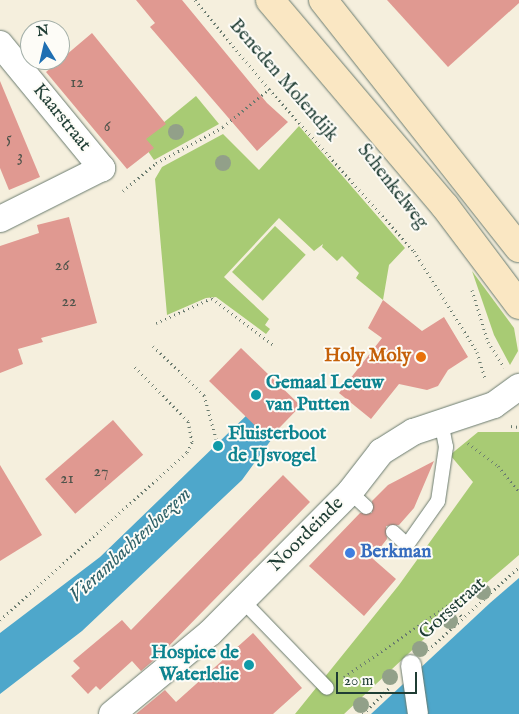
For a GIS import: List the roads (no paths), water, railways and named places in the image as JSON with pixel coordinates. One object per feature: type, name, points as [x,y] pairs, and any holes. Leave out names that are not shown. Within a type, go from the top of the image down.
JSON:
[{"type":"main road","name":"Schenkelweg","points":[[270,0],[444,206],[519,305]]},
{"type":"main road","points":[[323,0],[519,248]]},
{"type":"street","name":"Kaarstraat","points":[[0,44],[102,168],[0,219]]},
{"type":"street","name":"Noordeinde","points":[[112,714],[210,633],[242,600],[358,500],[381,452],[413,432],[441,422],[469,416],[494,405],[514,379]]},
{"type":"street","points":[[411,665],[418,714]]},
{"type":"lane","points":[[393,532],[407,545],[438,501],[446,446],[441,422]]},
{"type":"lane","points":[[242,600],[326,688]]},
{"type":"water","name":"Vierambachtenboezem","points":[[249,413],[274,436],[242,480],[82,631],[0,694],[0,633],[100,557]]},
{"type":"water","points":[[519,578],[519,714],[371,714],[490,603]]},
{"type":"place","name":"Holy Moly","points":[[421,357]]},
{"type":"place","name":"Gemaal Leeuw van Putten","points":[[256,395]]},
{"type":"place","name":"Fluisterboot de IJsvogel","points":[[218,446]]},
{"type":"place","name":"Berkman","points":[[350,553]]},
{"type":"place","name":"Hospice de Waterlelie","points":[[249,665]]}]
